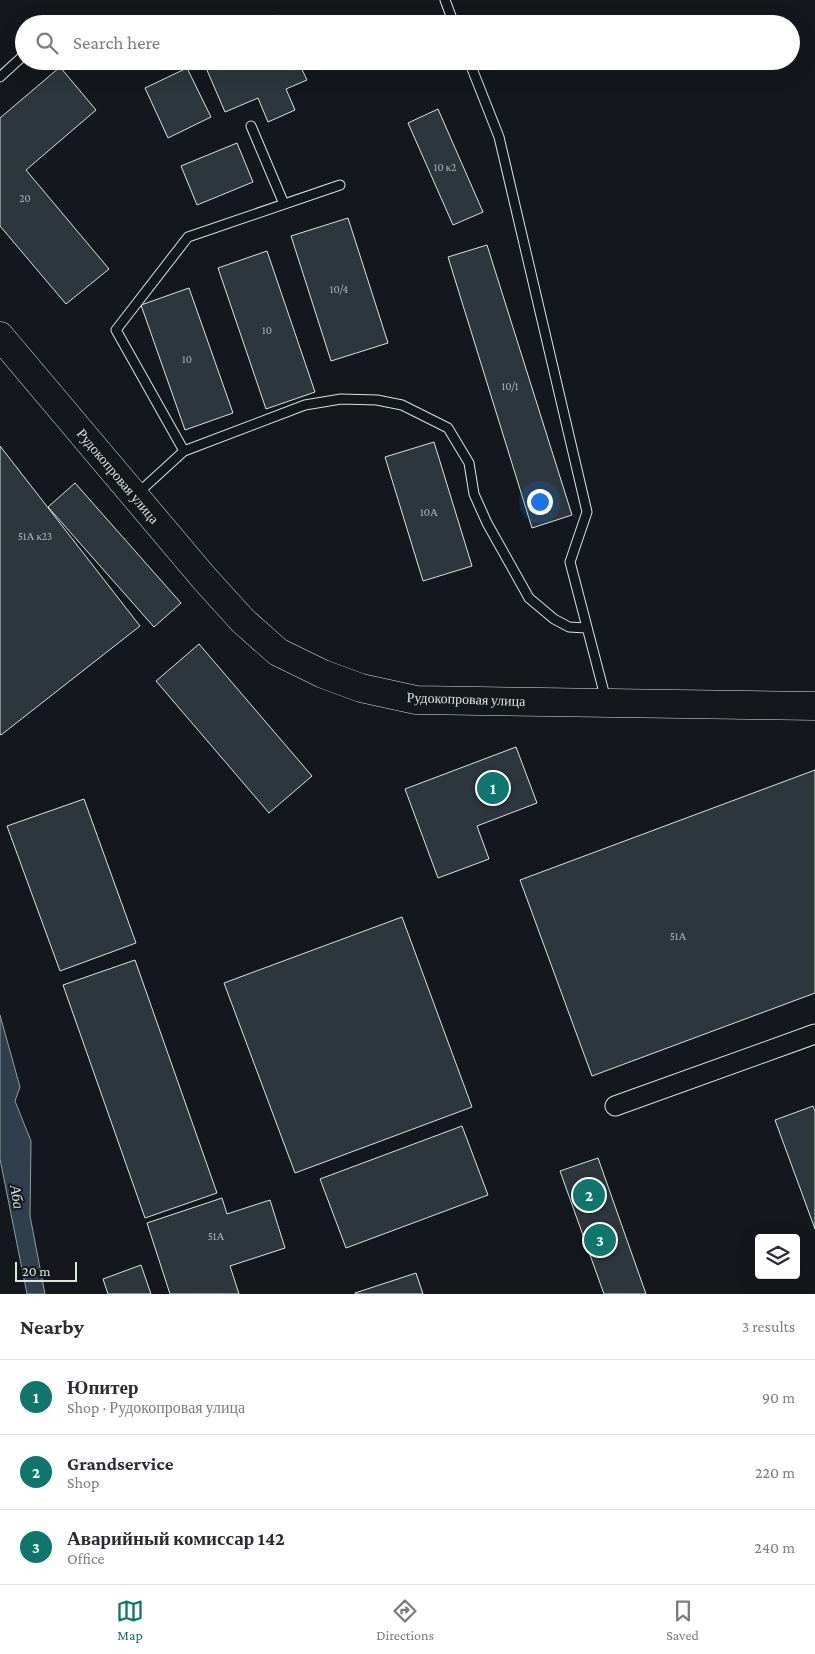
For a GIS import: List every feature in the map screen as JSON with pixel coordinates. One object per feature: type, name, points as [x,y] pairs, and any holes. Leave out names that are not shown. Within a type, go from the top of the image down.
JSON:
[{"type":"main road","name":"Рудокопровая улица","points":[[0,336],[243,621],[278,652],[323,674],[361,688],[416,700],[815,706]]},
{"type":"street","points":[[615,1106],[815,1034]]},
{"type":"lane","points":[[445,0],[451,15]]},
{"type":"lane","points":[[0,77],[15,63]]},
{"type":"lane","points":[[473,70],[499,137],[587,512],[570,562],[607,703]]},
{"type":"lane","points":[[251,126],[284,204]]},
{"type":"lane","points":[[184,450],[116,330],[188,237],[340,185]]},
{"type":"lane","points":[[135,496],[184,450],[238,428],[305,405],[340,399],[377,400],[402,405],[448,428],[469,463],[474,494],[487,523],[528,598],[554,619],[568,627],[586,628]]},
{"type":"water","name":"Аба","points":[[0,1015],[20,1087],[15,1101],[31,1141],[30,1216],[45,1294],[27,1294],[0,1159]]},
{"type":"building","points":[[56,70],[63,70],[96,110],[26,170],[109,269],[66,304],[0,226],[0,118]]},
{"type":"building","points":[[183,70],[188,70],[211,117],[168,138],[145,88]]},
{"type":"building","points":[[207,70],[302,70],[307,80],[286,89],[295,110],[268,122],[258,98],[225,112]]},
{"type":"building","points":[[438,109],[483,212],[453,225],[408,123]]},
{"type":"building","points":[[237,143],[253,182],[197,205],[181,166]]},
{"type":"building","points":[[348,218],[388,343],[331,361],[291,236]]},
{"type":"building","points":[[487,245],[572,515],[532,528],[448,257]]},
{"type":"building","points":[[267,251],[315,392],[266,409],[218,268]]},
{"type":"building","points":[[189,288],[233,413],[185,430],[141,305]]},
{"type":"building","points":[[434,442],[472,566],[423,581],[385,457]]},
{"type":"building","points":[[0,446],[140,626],[1,735],[0,734]]},
{"type":"building","points":[[75,483],[181,603],[154,627],[48,507]]},
{"type":"building","points":[[199,644],[312,776],[269,813],[156,681]]},
{"type":"building","points":[[516,747],[537,803],[477,826],[489,859],[438,878],[405,789]]},
{"type":"building","points":[[815,770],[815,993],[592,1076],[520,880]]},
{"type":"building","points":[[84,799],[136,943],[60,971],[7,826]]},
{"type":"building","points":[[402,917],[472,1107],[295,1173],[224,983]]},
{"type":"building","points":[[135,960],[217,1193],[145,1218],[63,985]]},
{"type":"building","points":[[813,1106],[815,1111],[815,1229],[775,1120]]},
{"type":"building","points":[[462,1126],[488,1195],[346,1248],[320,1179]]},
{"type":"building","points":[[598,1158],[646,1294],[604,1294],[560,1171]]},
{"type":"building","points":[[222,1198],[227,1214],[270,1200],[285,1248],[230,1266],[239,1294],[170,1294],[147,1223]]},
{"type":"building","points":[[141,1265],[151,1294],[108,1294],[103,1279]]},
{"type":"building","points":[[416,1273],[423,1294],[355,1294],[355,1293]]},
{"type":"place","name":"Юпитер","points":[[493,788]]},
{"type":"place","name":"Grandservice","points":[[589,1195]]},
{"type":"place","name":"Аварийный комиссар 142","points":[[600,1240]]}]
